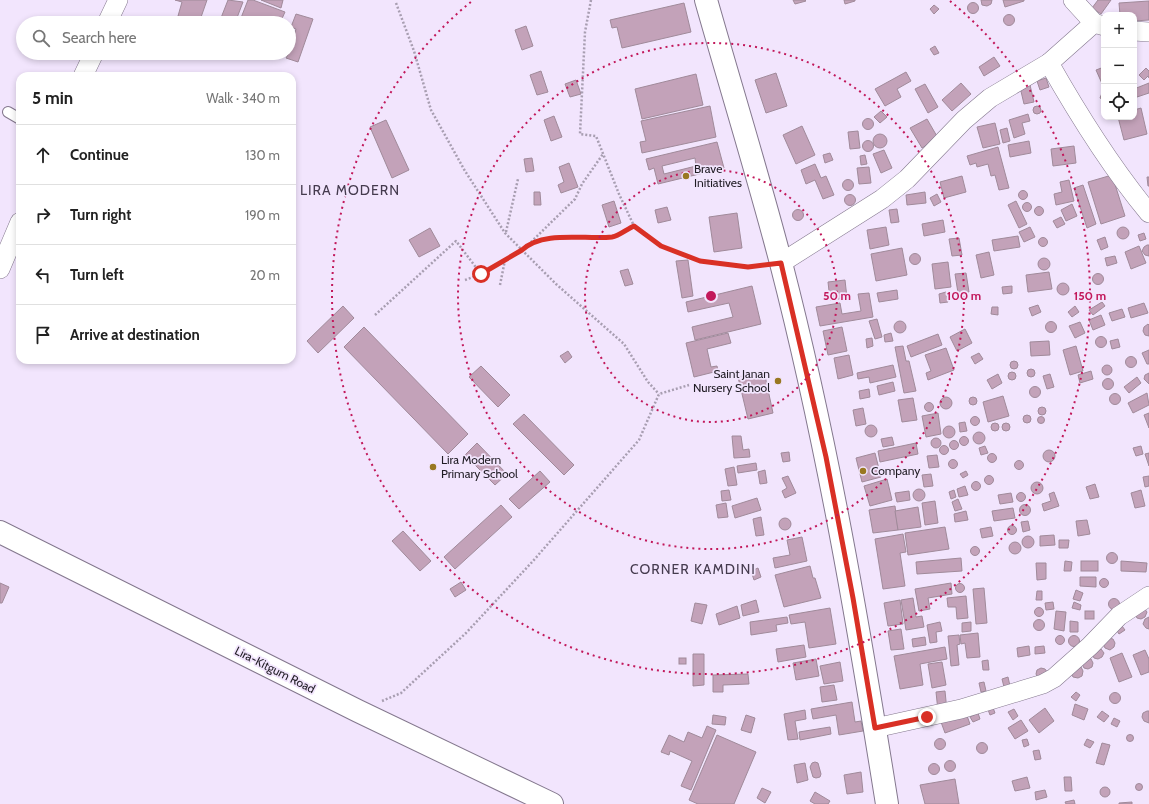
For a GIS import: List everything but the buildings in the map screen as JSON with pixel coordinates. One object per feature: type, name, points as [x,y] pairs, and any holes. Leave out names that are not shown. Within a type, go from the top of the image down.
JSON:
[{"type":"street","points":[[110,16],[118,0]]},
{"type":"street","points":[[706,0],[781,263],[826,457],[853,598],[887,804]]},
{"type":"street","points":[[781,263],[882,199],[907,178],[964,120],[990,98],[1050,63],[1099,24],[1073,0]]},
{"type":"street","points":[[1137,31],[1149,32]]},
{"type":"street","points":[[85,72],[91,60]]},
{"type":"street","points":[[1050,63],[1096,142],[1112,166],[1149,213]]},
{"type":"street","points":[[0,269],[16,231]]},
{"type":"street","name":"Lira-Kitgum Road","points":[[0,532],[358,711],[552,804]]},
{"type":"street","points":[[875,728],[961,709],[1042,684],[1054,678],[1090,646],[1119,616],[1149,596]]},
{"type":"lane","points":[[8,112],[16,117]]},
{"type":"path","points":[[590,0],[585,32],[580,134],[596,136],[634,226],[661,246],[700,261],[748,267],[781,263]]},
{"type":"path","points":[[396,3],[414,51],[431,110],[465,171],[506,233],[556,284],[624,344],[648,382],[659,394]]},
{"type":"path","points":[[465,280],[481,274],[528,245],[575,199],[582,184],[603,153]]},
{"type":"path","points":[[506,233],[518,179]]},
{"type":"path","points":[[528,245],[547,240],[575,237],[613,237],[634,226]]},
{"type":"path","points":[[375,315],[456,241],[481,274]]},
{"type":"path","points":[[500,285],[505,259]]},
{"type":"path","points":[[358,711],[401,693],[466,633],[639,440],[659,394],[689,385]]},
{"type":"place","name":"Brave Initiatives","points":[[686,176]]},
{"type":"place","name":"Saint Janan Nursery School","points":[[778,381]]},
{"type":"place","name":"Lira Modern Primary School","points":[[433,467]]},
{"type":"place","name":"Company","points":[[863,471]]},
{"type":"district","name":"LIRA MODERN","points":[[350,190]]},
{"type":"district","name":"CORNER KAMDINI","points":[[693,569]]},
{"type":"route","points":[[481,274],[528,245],[547,240],[575,237],[613,237],[634,226],[661,246],[700,261],[748,267],[781,263],[826,457],[853,598],[875,728],[927,717]]}]
